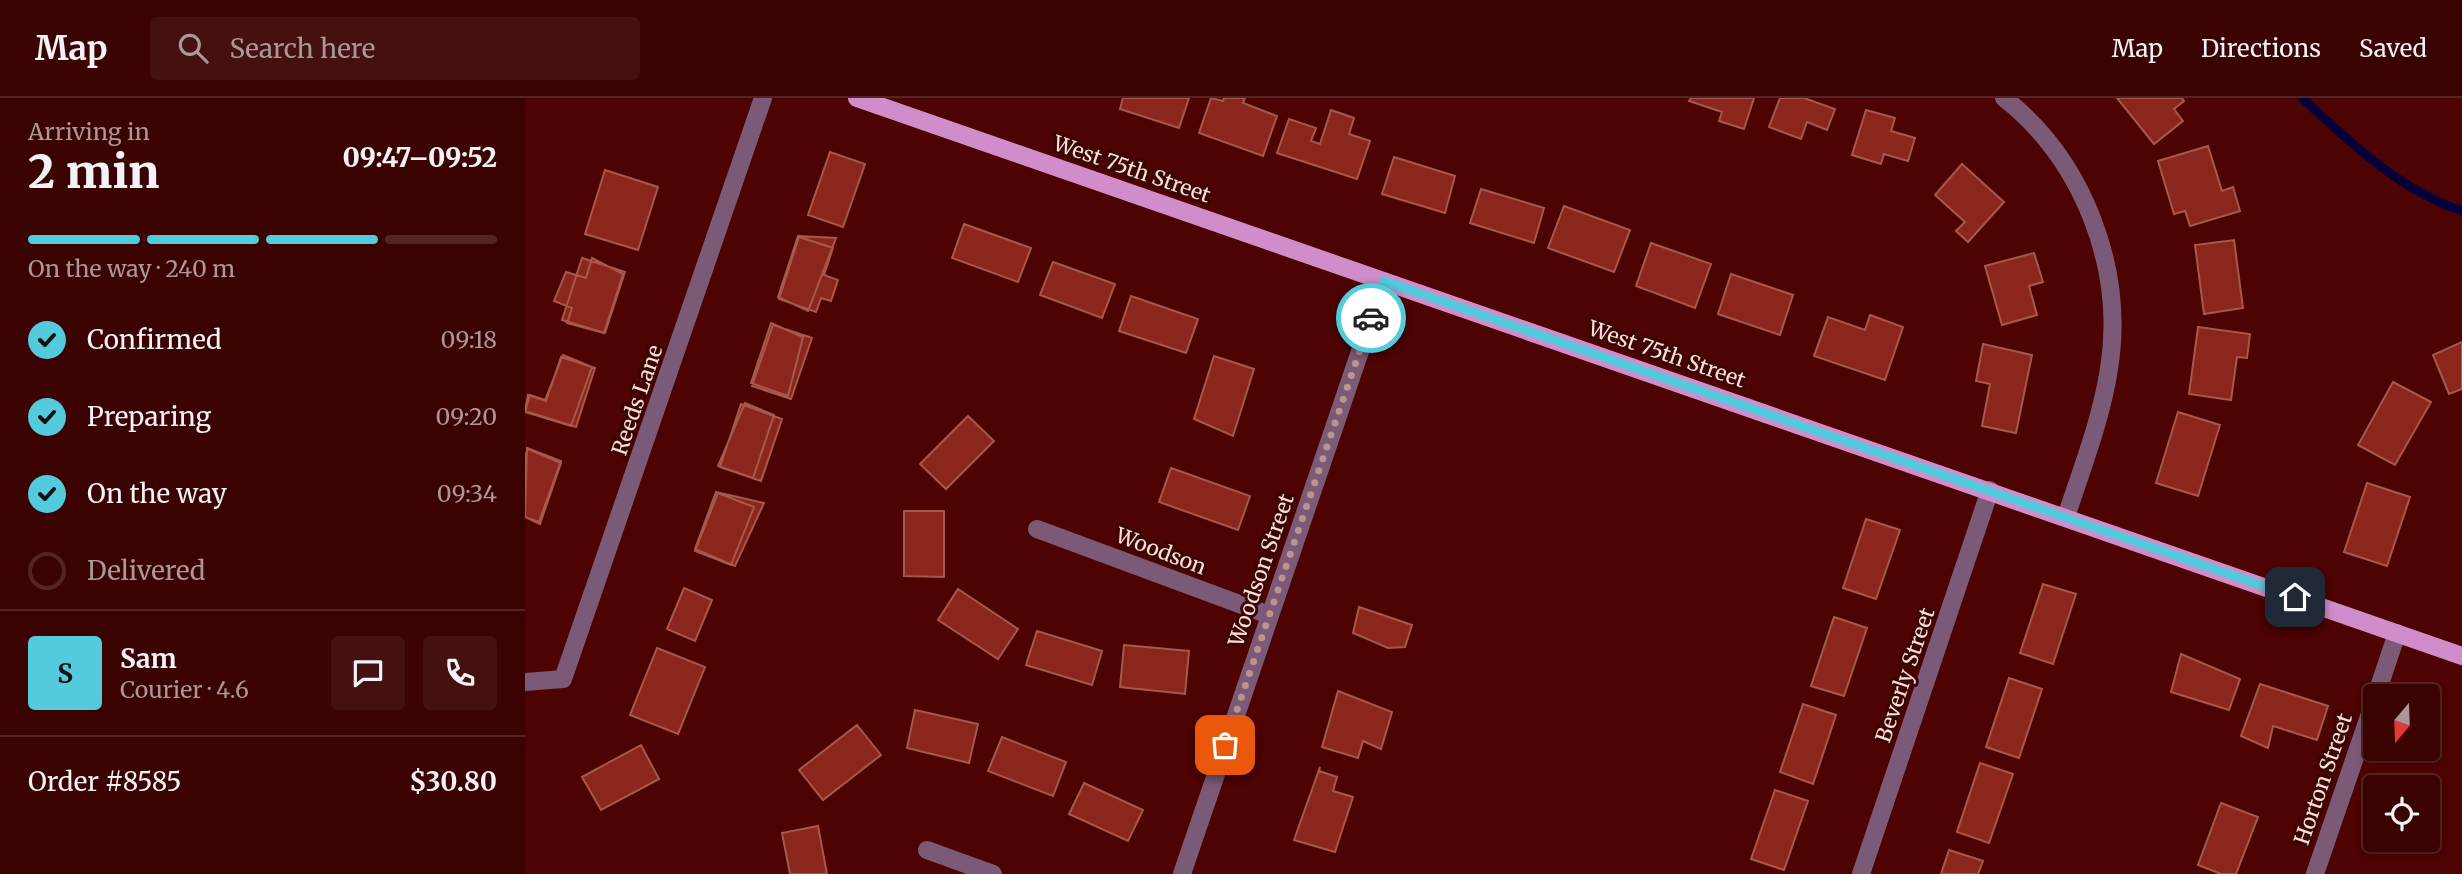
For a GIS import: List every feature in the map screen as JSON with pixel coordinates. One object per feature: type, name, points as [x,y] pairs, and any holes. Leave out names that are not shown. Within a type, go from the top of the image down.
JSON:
[{"type":"main road","name":"West 75th Street","points":[[857,98],[2462,656]]},
{"type":"street","name":"Reeds Lane","points":[[525,682],[563,679],[763,98]]},
{"type":"street","points":[[2004,98],[2042,133],[2073,176],[2090,209],[2107,268],[2113,332],[2109,368],[2099,418],[2066,517]]},
{"type":"street","name":"Woodson Street","points":[[1182,874],[1384,281]]},
{"type":"street","name":"Beverly Street","points":[[1861,874],[1990,490]]},
{"type":"street","name":"Woodson","points":[[1037,528],[1269,615]]},
{"type":"street","name":"Horton Street","points":[[2380,684],[2397,633]]},
{"type":"street","name":"Horton Street","points":[[2315,874],[2363,733]]},
{"type":"street","points":[[927,850],[993,874]]},
{"type":"building","points":[[1123,98],[1189,98],[1179,128],[1120,109]]},
{"type":"building","points":[[1211,98],[1223,101],[1224,98],[1245,98],[1243,103],[1277,116],[1263,156],[1199,133]]},
{"type":"building","points":[[1691,98],[1754,98],[1744,129],[1719,121],[1722,112],[1689,101]]},
{"type":"building","points":[[1780,98],[1804,98],[1835,109],[1827,130],[1807,122],[1801,139],[1769,127]]},
{"type":"building","points":[[2117,98],[2182,98],[2184,101],[2174,109],[2183,121],[2154,144]]},
{"type":"building","points":[[1331,110],[1354,118],[1349,134],[1370,141],[1357,179],[1277,153],[1289,119],[1316,128],[1311,141],[1320,144]]},
{"type":"building","points":[[1866,110],[1895,118],[1891,131],[1915,138],[1908,161],[1884,154],[1881,164],[1852,155]]},
{"type":"building","points":[[2208,146],[2222,191],[2233,187],[2240,211],[2190,226],[2185,211],[2174,214],[2158,161]]},
{"type":"building","points":[[830,152],[865,164],[843,227],[808,215]]},
{"type":"building","points":[[1394,157],[1455,176],[1445,213],[1382,194]]},
{"type":"building","points":[[1962,164],[2004,202],[1968,242],[1956,231],[1965,222],[1935,195]]},
{"type":"building","points":[[605,170],[658,187],[638,250],[585,234]]},
{"type":"building","points":[[1481,189],[1544,208],[1534,243],[1470,223]]},
{"type":"building","points":[[1564,206],[1630,230],[1614,272],[1548,248]]},
{"type":"building","points":[[964,224],[1031,248],[1018,282],[952,258]]},
{"type":"building","points":[[798,236],[836,238],[808,311],[778,297]]},
{"type":"building","points":[[799,237],[833,248],[824,275],[838,280],[831,301],[821,298],[816,312],[779,299]]},
{"type":"building","points":[[2234,240],[2243,308],[2204,314],[2195,245]]},
{"type":"building","points":[[1651,243],[1711,264],[1695,308],[1636,286]]},
{"type":"building","points":[[2034,253],[2043,282],[2029,286],[2037,315],[2002,325],[1985,266]]},
{"type":"building","points":[[582,258],[625,272],[605,333],[562,320]]},
{"type":"building","points":[[592,258],[623,274],[604,333],[567,323],[572,308],[554,301],[566,272],[586,278]]},
{"type":"building","points":[[1053,262],[1115,284],[1102,318],[1040,295]]},
{"type":"building","points":[[1731,274],[1793,295],[1780,335],[1718,314]]},
{"type":"building","points":[[1131,296],[1198,319],[1186,353],[1119,331]]},
{"type":"building","points":[[1870,315],[1903,327],[1885,380],[1814,356],[1828,317],[1865,330]]},
{"type":"building","points":[[771,323],[803,337],[788,396],[751,383]]},
{"type":"building","points":[[773,325],[812,338],[791,399],[752,386]]},
{"type":"building","points":[[2198,327],[2250,334],[2247,358],[2237,357],[2231,400],[2189,394]]},
{"type":"building","points":[[2462,342],[2462,389],[2449,394],[2433,355]]},
{"type":"building","points":[[1983,344],[2032,355],[2016,433],[1982,426],[1990,384],[1976,381]]},
{"type":"building","points":[[563,355],[592,367],[571,426],[525,412],[530,395],[545,400]]},
{"type":"building","points":[[1214,356],[1254,369],[1233,436],[1194,419]]},
{"type":"building","points":[[561,357],[595,368],[576,427],[525,411],[528,395],[546,401]]},
{"type":"building","points":[[2393,382],[2431,402],[2395,465],[2358,445]]},
{"type":"building","points":[[745,403],[774,415],[753,478],[718,466]]},
{"type":"building","points":[[741,404],[782,419],[761,481],[720,467]]},
{"type":"building","points":[[2178,412],[2220,425],[2198,496],[2156,483]]},
{"type":"building","points":[[968,416],[994,441],[946,489],[920,464]]},
{"type":"building","points":[[527,448],[561,461],[539,522],[525,517]]},
{"type":"building","points":[[528,449],[561,463],[540,524],[525,517],[525,456]]},
{"type":"building","points":[[1171,468],[1250,496],[1238,530],[1159,502]]},
{"type":"building","points":[[2367,483],[2410,497],[2387,566],[2344,552]]},
{"type":"building","points":[[716,492],[764,503],[735,566],[695,549]]},
{"type":"building","points":[[718,493],[754,507],[731,565],[695,551]]},
{"type":"building","points":[[904,511],[944,511],[944,577],[904,576]]},
{"type":"building","points":[[1866,519],[1900,530],[1876,599],[1843,588]]},
{"type":"building","points":[[2043,584],[2076,594],[2053,664],[2020,653]]},
{"type":"building","points":[[684,588],[712,600],[695,641],[667,629]]},
{"type":"building","points":[[958,589],[1018,629],[998,659],[938,620]]},
{"type":"building","points":[[1359,607],[1412,625],[1405,647],[1388,648],[1353,633]]},
{"type":"building","points":[[1834,617],[1867,628],[1844,696],[1811,686]]},
{"type":"building","points":[[1037,631],[1102,651],[1092,685],[1026,665]]},
{"type":"building","points":[[1124,645],[1189,651],[1185,694],[1120,687]]},
{"type":"building","points":[[657,648],[705,667],[678,734],[630,715]]},
{"type":"building","points":[[2181,654],[2240,679],[2229,710],[2171,692]]},
{"type":"building","points":[[2009,678],[2042,689],[2019,758],[1986,747]]},
{"type":"building","points":[[2260,684],[2328,706],[2317,740],[2273,726],[2268,748],[2241,736]]},
{"type":"building","points":[[1338,691],[1392,712],[1381,749],[1363,741],[1358,758],[1322,747]]},
{"type":"building","points":[[1803,704],[1836,715],[1813,784],[1780,772]]},
{"type":"building","points":[[915,710],[978,724],[969,763],[907,748]]},
{"type":"building","points":[[857,725],[881,755],[823,800],[799,770]]},
{"type":"building","points":[[1002,737],[1066,762],[1053,796],[988,771]]},
{"type":"building","points":[[641,745],[659,779],[601,810],[582,777]]},
{"type":"building","points":[[1980,763],[2013,774],[1989,843],[1957,832]]},
{"type":"building","points":[[1320,767],[1319,771],[1337,777],[1333,791],[1353,797],[1335,852],[1294,840]]},
{"type":"building","points":[[1084,783],[1143,810],[1128,841],[1069,814]]},
{"type":"building","points":[[1775,790],[1808,801],[1784,870],[1751,859]]},
{"type":"building","points":[[2221,803],[2258,817],[2236,874],[2221,874],[2198,865]]},
{"type":"building","points":[[818,826],[827,874],[790,874],[782,833]]},
{"type":"building","points":[[1949,850],[1983,861],[1978,874],[1941,874]]},
{"type":"waterway","points":[[2302,98],[2357,148],[2396,178],[2417,191],[2462,211]]},
{"type":"way so far","points":[[1225,745],[1371,318]]},
{"type":"route","points":[[1371,318],[1384,281],[2295,597]]}]
